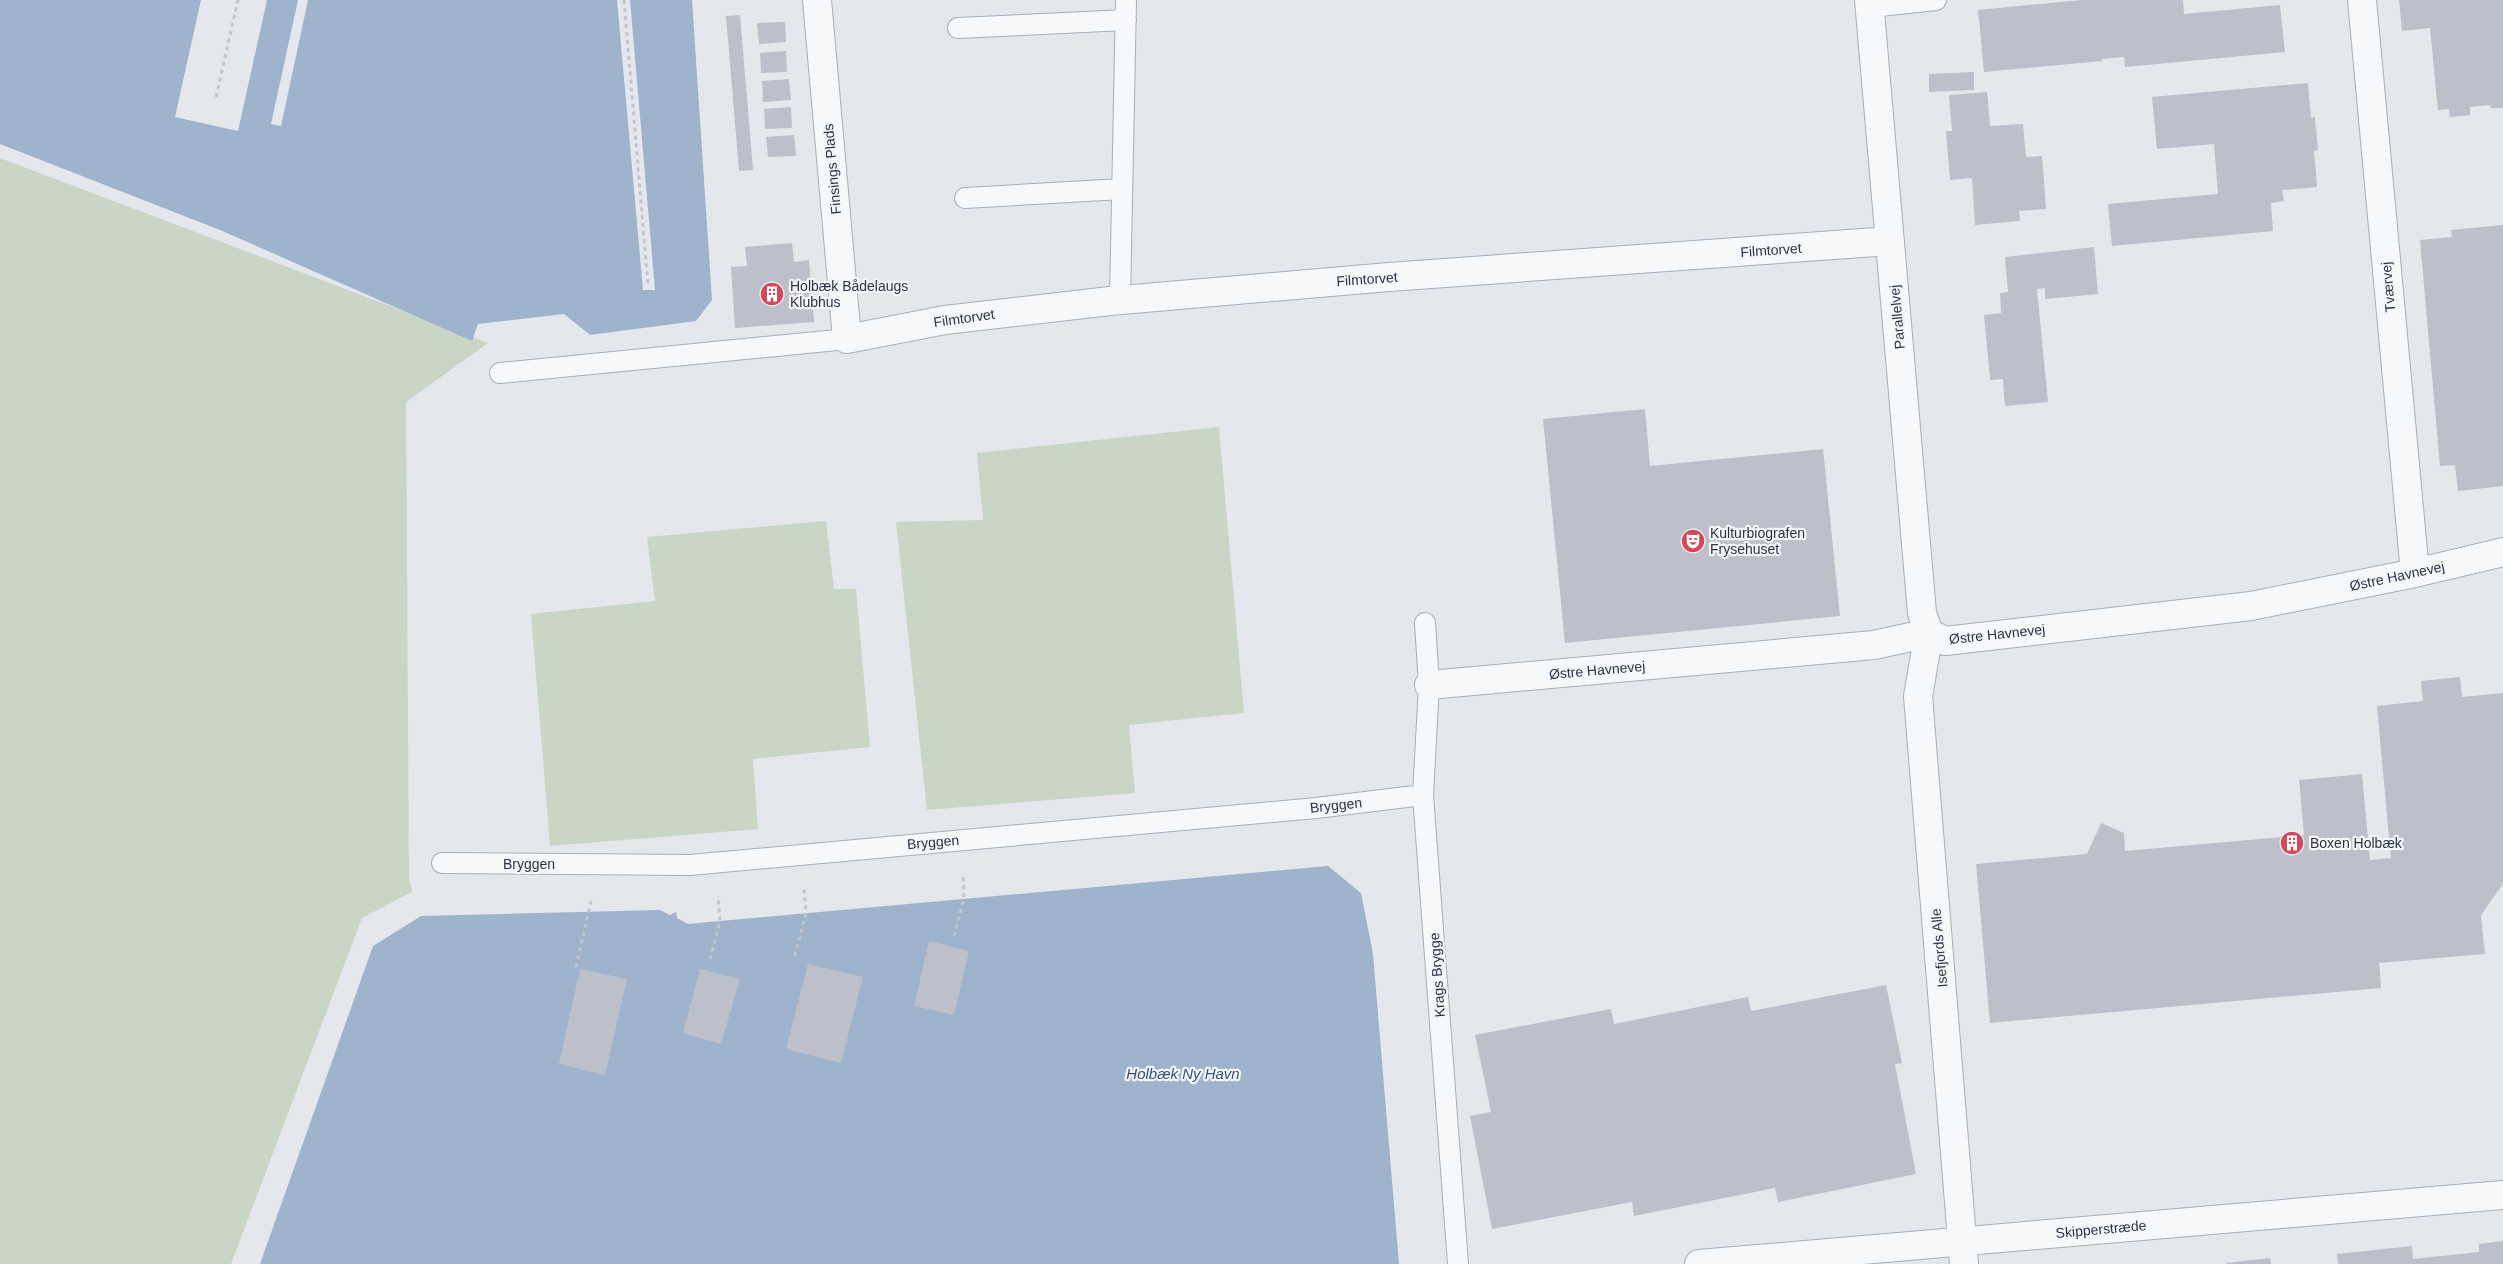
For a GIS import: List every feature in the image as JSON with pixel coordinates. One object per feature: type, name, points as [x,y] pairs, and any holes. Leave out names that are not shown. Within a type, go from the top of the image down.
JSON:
[{"type":"street","name":"Finsings Plads","points":[[817,0],[847,339]]},
{"type":"street","name":"Tværvej","points":[[2362,0],[2415,573]]},
{"type":"street","name":"Parallelvej","points":[[1870,3],[1922,613],[1929,633]]},
{"type":"street","name":"Filmtorvet","points":[[847,339],[945,320],[1120,300],[1389,277],[1890,241]]},
{"type":"street","name":"Østre Havnevej","points":[[1429,685],[1874,645],[1929,633],[1945,641],[2251,606],[2415,573],[2503,552]]},
{"type":"street","name":"Isefjords Alle","points":[[1929,633],[1918,696],[1963,1253]]},
{"type":"street","name":"Skipperstræde","points":[[1698,1264],[1963,1253],[2503,1195]]},
{"type":"lane","points":[[1120,300],[1126,0]]},
{"type":"lane","points":[[1870,3],[1936,0]]},
{"type":"lane","points":[[958,28],[1126,20]]},
{"type":"lane","points":[[965,198],[1122,189]]},
{"type":"lane","points":[[500,373],[847,339]]},
{"type":"lane","points":[[1425,623],[1429,685]]},
{"type":"lane","name":"Krags Brygge","points":[[1429,685],[1423,795],[1458,1264]]},
{"type":"lane","name":"Bryggen","points":[[442,863],[690,865],[1316,808],[1423,795]]},
{"type":"path","points":[[216,97],[238,0]]},
{"type":"path","points":[[624,0],[648,286]]},
{"type":"path","points":[[954,936],[964,898]]},
{"type":"path","points":[[576,967],[590,912]]},
{"type":"path","points":[[795,956],[806,913]]},
{"type":"path","points":[[710,959],[720,921]]},
{"type":"green space","points":[[0,158],[488,343],[406,402],[409,877],[412,892],[362,918],[231,1264],[0,1264]]},
{"type":"green space","points":[[1219,427],[1244,713],[1129,725],[1135,793],[927,810],[896,522],[983,520],[977,453]]},
{"type":"green space","points":[[826,521],[834,589],[856,589],[870,747],[753,759],[758,829],[550,846],[531,614],[655,601],[647,537]]},
{"type":"water","points":[[0,0],[201,0],[175,117],[238,131],[267,0],[692,0],[712,300],[696,321],[590,335],[564,314],[478,324],[472,341],[220,230],[0,144]]},
{"type":"water","name":"Holbæk Ny Havn","points":[[1328,866],[1361,893],[1373,954],[1399,1264],[260,1264],[373,946],[421,916],[660,910],[670,915],[676,912],[677,918],[688,924]]},
{"type":"pier","points":[[298,0],[308,0],[281,126],[271,124]]},
{"type":"pier","points":[[617,0],[630,0],[655,290],[643,290]]},
{"type":"building","points":[[2082,0],[2183,0],[2184,14],[2280,5],[2285,52],[2125,67],[2124,57],[2102,59],[2102,61],[1984,72],[1978,10]]},
{"type":"building","points":[[2399,0],[2503,0],[2503,108],[2491,108],[2490,105],[2470,107],[2470,115],[2450,117],[2449,109],[2438,110],[2430,28],[2402,31]]},
{"type":"building","points":[[740,15],[753,170],[739,171],[726,16]]},
{"type":"building","points":[[785,22],[786,42],[759,44],[757,23]]},
{"type":"building","points":[[786,51],[787,72],[761,73],[760,53]]},
{"type":"building","points":[[1974,72],[1974,90],[1929,92],[1929,74]]},
{"type":"building","points":[[789,79],[791,100],[763,102],[762,81]]},
{"type":"building","points":[[2308,83],[2311,118],[2315,117],[2318,150],[2314,151],[2317,187],[2282,190],[2284,201],[2271,203],[2273,231],[2112,246],[2108,204],[2218,194],[2214,144],[2157,149],[2152,97]]},
{"type":"building","points":[[1987,92],[1990,126],[2023,124],[2026,157],[2042,156],[2046,209],[2019,211],[2020,221],[1975,225],[1972,178],[1950,180],[1946,131],[1952,131],[1949,95]]},
{"type":"building","points":[[791,107],[792,128],[765,129],[764,109]]},
{"type":"building","points":[[794,135],[796,156],[768,157],[766,137]]},
{"type":"building","points":[[2503,225],[2503,486],[2458,491],[2455,465],[2440,466],[2420,240],[2452,237],[2451,230]]},
{"type":"building","name":"Holbæk Bådelaugs Klubhus","points":[[792,243],[794,262],[809,260],[814,322],[735,328],[731,267],[747,266],[745,247]]},
{"type":"building","points":[[2094,247],[2098,294],[2045,299],[2045,288],[2037,289],[2048,402],[2005,406],[2003,379],[1990,380],[1984,315],[2001,313],[2000,293],[2008,292],[2005,257]]},
{"type":"building","name":"Kulturbiografen Frysehuset","points":[[1645,409],[1650,466],[1823,449],[1840,616],[1565,643],[1543,419]]},
{"type":"building","name":"Boxen Holbæk","points":[[2460,677],[2462,697],[2503,693],[2503,884],[2481,915],[2485,954],[2379,963],[2381,988],[1990,1023],[1976,864],[2087,854],[2101,823],[2124,833],[2125,851],[2304,835],[2299,780],[2362,774],[2370,860],[2391,858],[2377,706],[2423,701],[2421,681]]},
{"type":"building","points":[[929,941],[969,951],[954,1015],[914,1006]]},
{"type":"building","points":[[808,964],[863,977],[841,1063],[786,1049]]},
{"type":"building","points":[[580,969],[627,979],[605,1075],[559,1064]]},
{"type":"building","points":[[700,969],[740,979],[721,1044],[683,1033]]},
{"type":"building","points":[[1886,985],[1902,1063],[1895,1064],[1916,1174],[1778,1202],[1775,1188],[1634,1216],[1632,1202],[1492,1229],[1470,1116],[1491,1112],[1475,1035],[1611,1009],[1614,1024],[1748,997],[1751,1011]]},
{"type":"building","points":[[2503,1241],[2503,1264],[2338,1264],[2337,1254],[2412,1246],[2413,1259],[2479,1252],[2479,1244]]},
{"type":"building","points":[[2270,1258],[2271,1264],[2226,1264],[2226,1263]]},
{"type":"place","name":"Holbæk Bådelaugs Klubhus","points":[[772,294]]},
{"type":"place","name":"Kulturbiografen Frysehuset","points":[[1693,541]]},
{"type":"place","name":"Boxen Holbæk","points":[[2292,843]]}]
